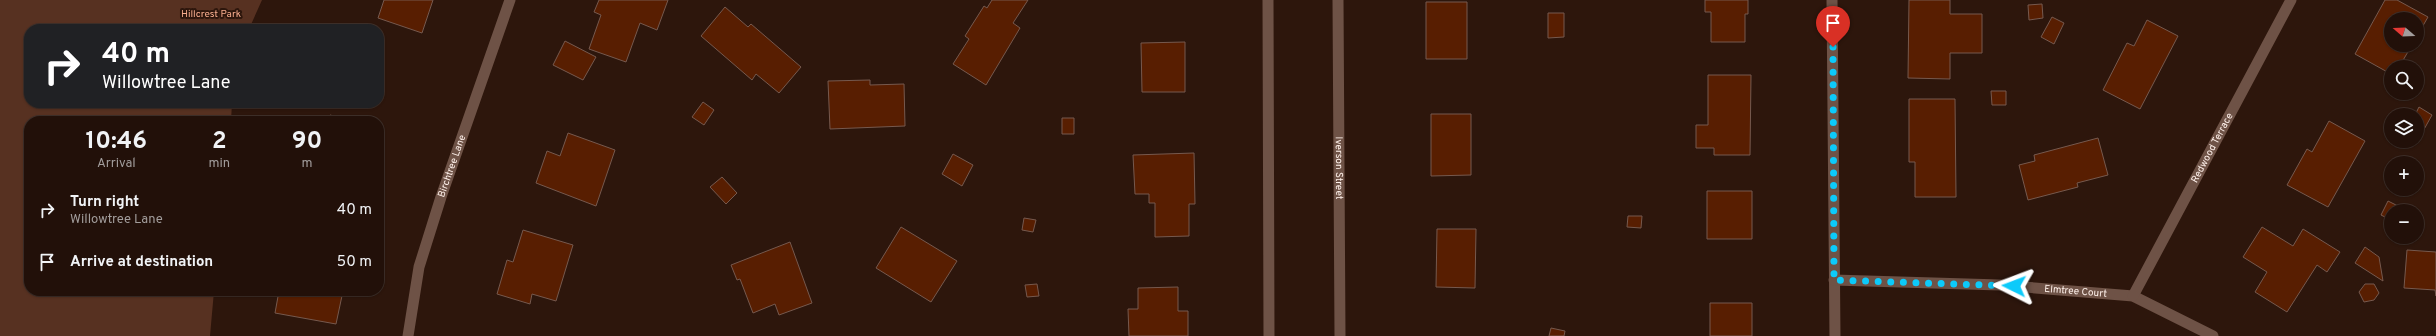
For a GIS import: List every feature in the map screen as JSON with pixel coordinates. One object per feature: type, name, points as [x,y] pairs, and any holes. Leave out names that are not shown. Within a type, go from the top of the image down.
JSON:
[{"type":"street","name":"Birchtree Lane","points":[[408,336],[419,267],[441,197],[510,0]]},
{"type":"street","points":[[1268,0],[1268,336]]},
{"type":"street","name":"Iverson Street","points":[[1338,0],[1340,336]]},
{"type":"street","points":[[1832,0],[1835,336]]},
{"type":"street","name":"Redwood Terrace","points":[[2133,296],[2291,0]]},
{"type":"street","name":"Elmtree Court","points":[[1834,280],[2000,285],[2133,296],[2213,336]]},
{"type":"green space","name":"Hillcrest Park","points":[[0,0],[262,0],[251,24],[24,24],[24,108],[232,108],[231,116],[24,116],[24,296],[214,296],[210,336],[0,336]]},
{"type":"building","points":[[384,0],[433,0],[422,33],[378,18]]},
{"type":"building","points":[[599,0],[668,0],[657,30],[640,23],[626,62],[589,49],[601,15],[594,12]]},
{"type":"building","points":[[992,0],[1028,0],[1013,23],[1020,28],[986,85],[953,64],[969,39],[965,36],[984,6],[987,8]]},
{"type":"building","points":[[1705,0],[1748,0],[1748,14],[1745,14],[1745,42],[1711,42],[1711,12],[1705,12]]},
{"type":"building","points":[[1909,0],[1950,0],[1950,14],[1982,14],[1982,53],[1950,53],[1950,79],[1908,78]]},
{"type":"building","points":[[2385,0],[2397,0],[2419,12],[2384,12],[2384,52],[2408,52],[2403,60],[2384,60],[2384,70],[2355,54]]},
{"type":"building","points":[[1426,2],[1467,2],[1467,59],[1426,59]]},
{"type":"building","points":[[2042,4],[2043,18],[2029,20],[2028,5]]},
{"type":"building","points":[[725,7],[748,27],[751,24],[801,67],[779,93],[756,74],[752,80],[701,36]]},
{"type":"building","points":[[1548,13],[1564,13],[1564,37],[1548,38]]},
{"type":"building","points":[[2424,15],[2428,17],[2424,24]]},
{"type":"building","points":[[2052,17],[2064,23],[2054,44],[2041,37]]},
{"type":"building","points":[[2147,20],[2178,36],[2140,109],[2103,90],[2127,43],[2134,46]]},
{"type":"building","points":[[565,41],[596,57],[583,80],[553,65]]},
{"type":"building","points":[[1185,42],[1185,92],[1142,92],[1141,43]]},
{"type":"building","points":[[1708,75],[1751,75],[1750,155],[1714,155],[1714,148],[1696,148],[1696,125],[1708,125]]},
{"type":"building","points":[[870,80],[870,85],[904,84],[905,126],[830,129],[828,81]]},
{"type":"building","points":[[1991,91],[2006,91],[2006,105],[1992,105]]},
{"type":"building","points":[[1909,99],[1955,99],[1956,197],[1915,197],[1915,162],[1909,162]]},
{"type":"building","points":[[703,102],[714,110],[704,125],[692,117]]},
{"type":"building","points":[[2424,110],[2432,115],[2424,129]]},
{"type":"building","points":[[1431,114],[1471,114],[1471,175],[1431,176]]},
{"type":"building","points":[[1062,118],[1074,118],[1074,134],[1062,134]]},
{"type":"building","points":[[2329,121],[2365,141],[2328,207],[2287,185],[2307,149],[2312,152]]},
{"type":"building","points":[[568,133],[615,150],[596,206],[536,183],[547,151],[560,156]]},
{"type":"building","points":[[2098,138],[2108,175],[2077,183],[2078,187],[2028,200],[2019,165],[2035,161],[2034,155]]},
{"type":"building","points":[[1194,153],[1195,204],[1189,204],[1189,236],[1155,237],[1155,203],[1149,203],[1149,194],[1135,194],[1133,155]]},
{"type":"building","points":[[953,154],[973,165],[962,186],[942,174]]},
{"type":"building","points":[[722,177],[737,193],[726,204],[710,187]]},
{"type":"building","points":[[1707,191],[1752,191],[1752,239],[1707,239]]},
{"type":"building","points":[[2388,201],[2394,204],[2386,204]]},
{"type":"building","points":[[2384,209],[2384,216],[2381,215]]},
{"type":"building","points":[[1628,216],[1642,216],[1641,228],[1627,227]]},
{"type":"building","points":[[1024,218],[1036,220],[1033,232],[1022,230]]},
{"type":"building","points":[[901,227],[957,261],[931,302],[876,268]]},
{"type":"building","points":[[2262,227],[2293,246],[2303,229],[2340,252],[2327,272],[2317,265],[2287,312],[2255,292],[2267,272],[2243,257]]},
{"type":"building","points":[[1437,229],[1476,229],[1475,288],[1436,287]]},
{"type":"building","points":[[523,230],[573,245],[556,301],[532,294],[530,304],[497,294],[507,260],[513,262]]},
{"type":"building","points":[[790,242],[812,303],[779,315],[775,304],[753,313],[740,279],[737,280],[731,265]]},
{"type":"building","points":[[2365,247],[2379,257],[2383,281],[2355,263]]},
{"type":"building","points":[[2407,250],[2436,252],[2436,296],[2435,290],[2404,288]]},
{"type":"building","points":[[1037,284],[1039,296],[1027,297],[1025,285]]},
{"type":"building","points":[[2365,284],[2374,284],[2379,293],[2374,300],[2364,302],[2359,292]]},
{"type":"building","points":[[1178,287],[1178,311],[1188,311],[1188,336],[1129,336],[1128,309],[1138,309],[1138,288]]},
{"type":"building","points":[[278,296],[342,296],[336,324],[275,313]]},
{"type":"building","points":[[1710,303],[1752,303],[1752,336],[1710,336]]},
{"type":"building","points":[[1551,328],[1565,331],[1564,336],[1549,336]]},
{"type":"route","points":[[1833,47],[1834,280],[2014,286]]}]
